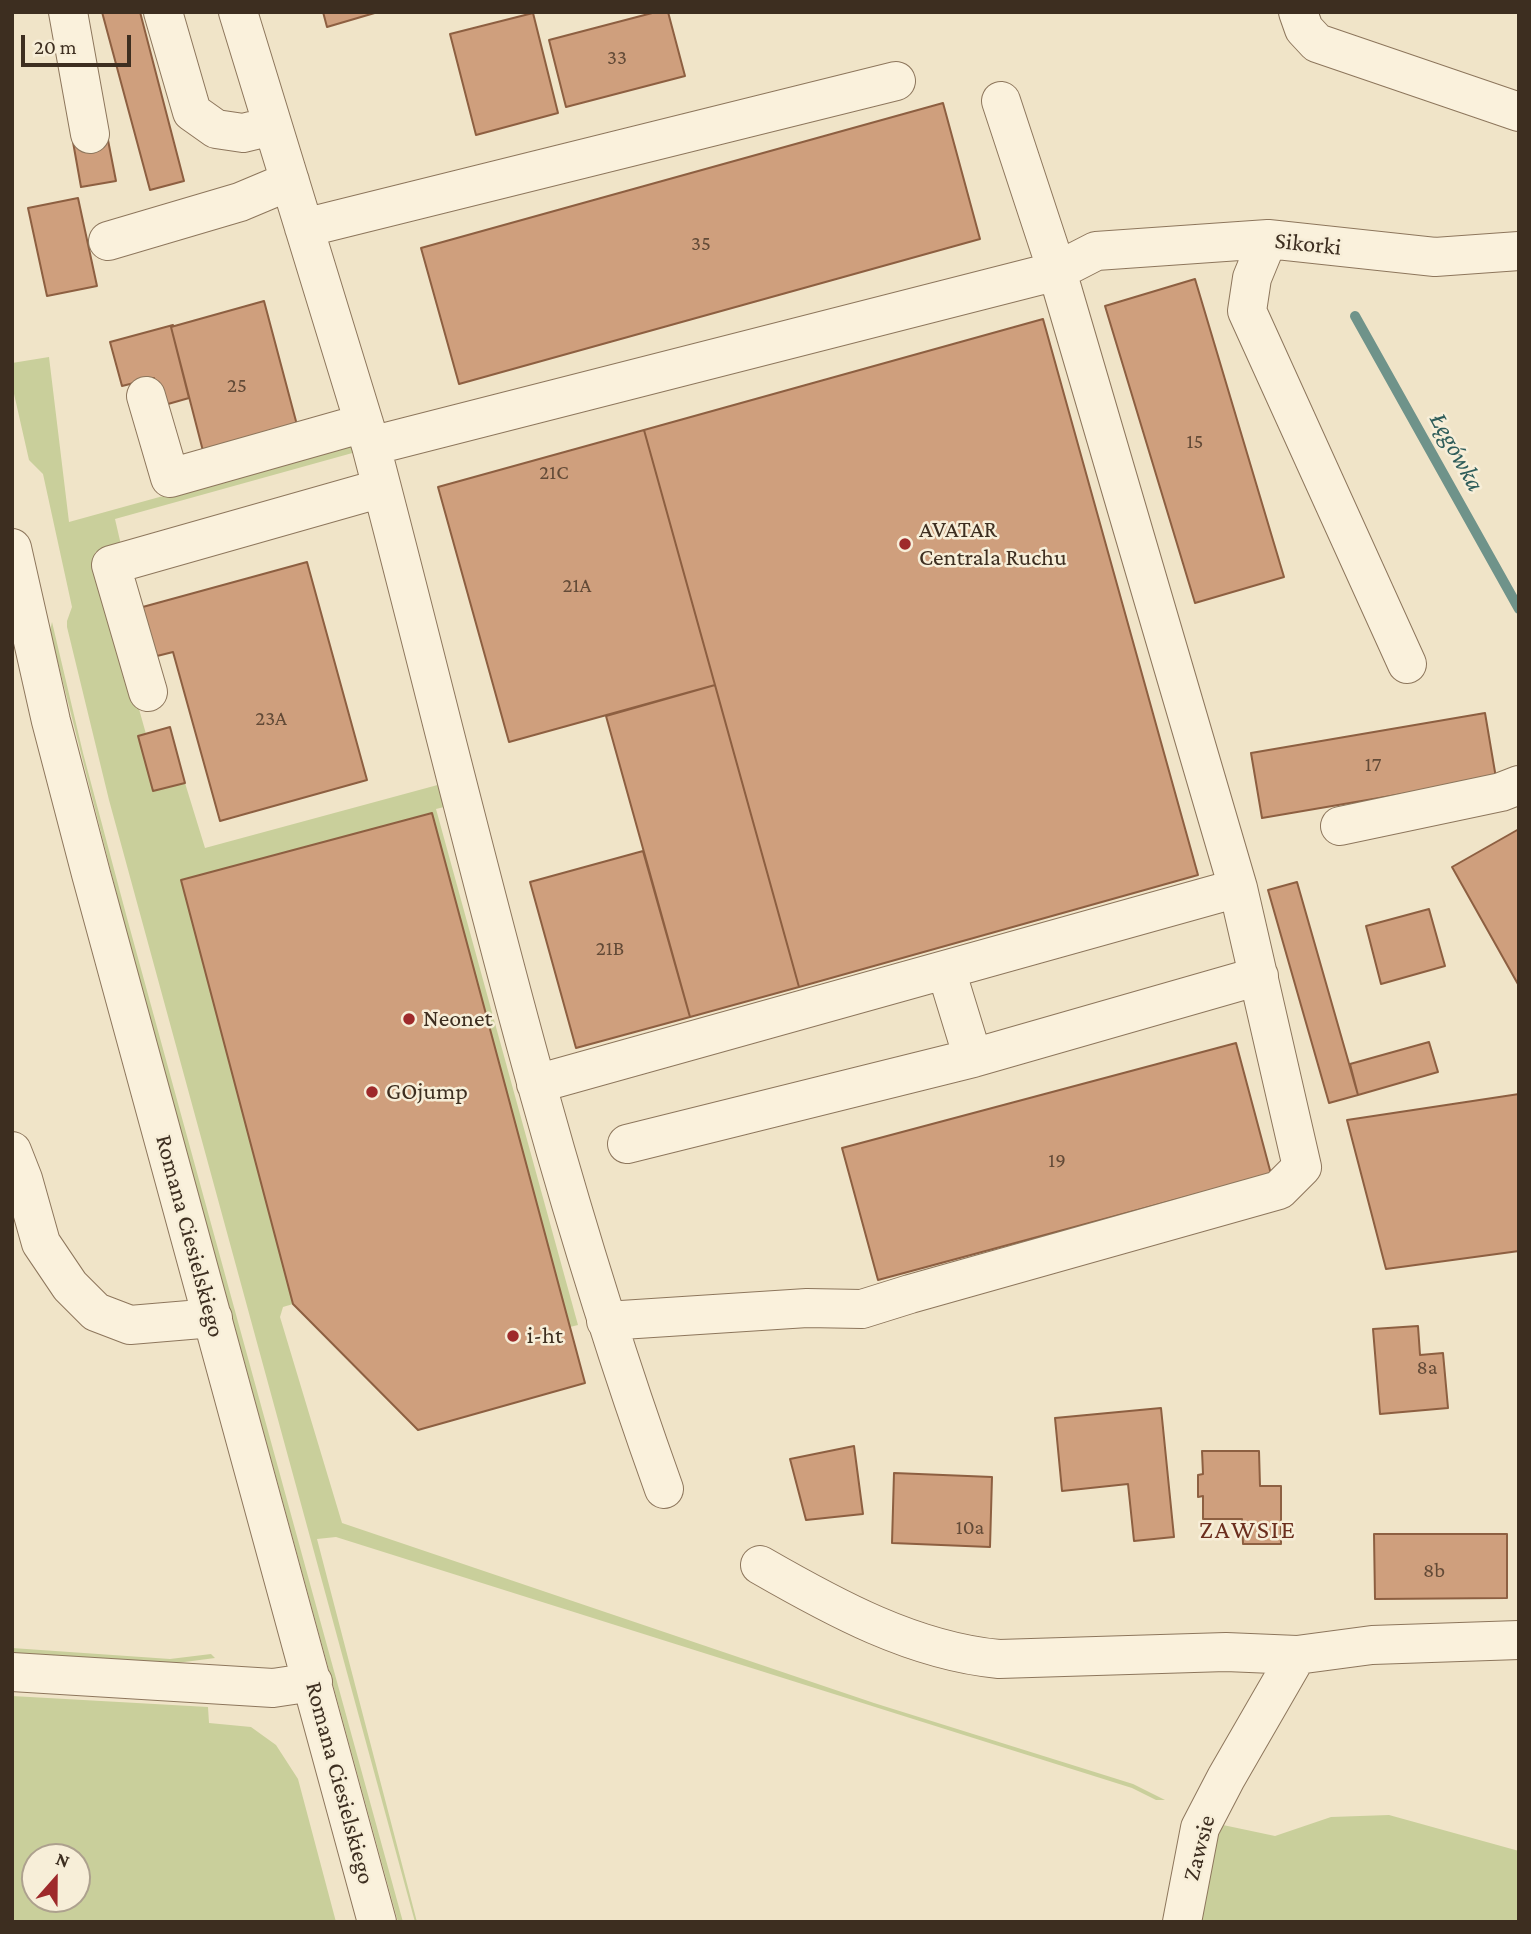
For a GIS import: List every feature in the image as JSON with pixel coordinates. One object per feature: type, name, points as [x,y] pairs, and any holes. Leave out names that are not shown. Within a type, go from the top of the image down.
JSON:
[{"type":"street","points":[[68,12],[90,134]]},
{"type":"street","points":[[163,12],[192,112],[216,130],[243,133],[272,127]]},
{"type":"street","points":[[238,12],[368,434],[536,1084],[606,1321],[664,1489]]},
{"type":"street","points":[[1298,12],[1304,29],[1317,43],[1519,112]]},
{"type":"street","points":[[304,228],[896,81]]},
{"type":"street","points":[[606,1321],[807,1308],[862,1309],[1279,1190],[1302,1167],[1238,888],[1057,271],[1001,100]]},
{"type":"street","points":[[108,241],[240,202],[290,181]]},
{"type":"street","points":[[1268,239],[1252,278],[1247,311],[1407,664]]},
{"type":"street","name":"Sikorki","points":[[1057,271],[1096,251],[1268,239],[1435,257],[1519,251]]},
{"type":"street","points":[[146,396],[170,478],[368,434],[1057,271]]},
{"type":"street","points":[[148,692],[111,565],[383,488]]},
{"type":"street","name":"Romana Ciesielskiego","points":[[14,564],[91,874],[377,1922]]},
{"type":"street","points":[[1340,826],[1501,792],[1519,785]]},
{"type":"street","points":[[536,1084],[1238,888]]},
{"type":"street","points":[[946,970],[973,1058]]},
{"type":"street","points":[[627,1144],[973,1058],[1259,976]]},
{"type":"street","points":[[12,1152],[23,1179],[41,1243],[70,1286],[96,1312],[130,1325],[213,1318]]},
{"type":"street","points":[[760,1565],[842,1611],[935,1646],[982,1657],[1226,1652],[1297,1655],[1373,1644],[1519,1640]]},
{"type":"street","name":"Zawsie","points":[[1182,1922],[1200,1828],[1297,1655]]},
{"type":"street","points":[[12,1672],[273,1688],[313,1682]]},
{"type":"green space","points":[[49,357],[69,522],[355,443],[356,452],[115,519],[121,545],[95,552],[146,734],[138,737],[153,791],[185,783],[205,848],[445,783],[452,805],[436,809],[578,1325],[570,1327],[432,813],[181,880],[293,1304],[283,1307],[280,1317],[342,1523],[874,1703],[1133,1784],[1165,1800],[1156,1800],[1132,1788],[336,1537],[317,1539],[415,1922],[109,800],[67,627],[72,607],[43,474],[29,460],[12,385],[12,363]]},
{"type":"green space","points":[[52,622],[83,753],[127,918],[403,1922],[398,1922],[123,919],[50,631]]},
{"type":"green space","points":[[12,1648],[170,1659],[211,1654],[215,1658],[169,1664],[12,1654]]},
{"type":"green space","points":[[12,1696],[208,1707],[209,1723],[251,1727],[276,1745],[298,1779],[336,1922],[12,1922]]},
{"type":"green space","points":[[1389,1815],[1519,1851],[1519,1922],[1191,1922],[1196,1888],[1223,1825],[1275,1836],[1331,1817]]},
{"type":"building","points":[[102,12],[140,12],[184,181],[150,190]]},
{"type":"building","points":[[323,12],[378,12],[327,27]]},
{"type":"building","points":[[656,12],[668,12],[685,76],[566,107],[549,40]]},
{"type":"building","points":[[533,13],[558,113],[476,135],[450,34]]},
{"type":"building","points":[[943,103],[980,239],[459,384],[421,248]]},
{"type":"building","points":[[107,135],[116,181],[81,187],[73,142]]},
{"type":"building","points":[[78,198],[97,286],[47,296],[28,208]]},
{"type":"building","points":[[1195,279],[1284,577],[1195,603],[1105,306]]},
{"type":"building","points":[[264,301],[297,425],[203,451],[171,327]]},
{"type":"building","points":[[1043,319],[1198,875],[799,987],[644,430]]},
{"type":"building","points":[[173,325],[171,327],[189,398],[161,406],[154,378],[122,386],[110,342]]},
{"type":"building","points":[[644,430],[715,685],[509,742],[438,487]]},
{"type":"building","points":[[307,562],[367,780],[220,821],[173,652],[153,657],[139,608]]},
{"type":"building","points":[[715,685],[799,987],[690,1017],[606,716]]},
{"type":"building","points":[[1485,713],[1496,778],[1262,818],[1251,753]]},
{"type":"building","points":[[170,727],[185,783],[153,791],[138,736]]},
{"type":"building","name":"GOjump","points":[[432,813],[585,1383],[418,1430],[293,1304],[181,880]]},
{"type":"building","points":[[1519,829],[1519,986],[1452,867]]},
{"type":"building","points":[[643,851],[690,1017],[576,1048],[530,882]]},
{"type":"building","points":[[1297,882],[1358,1095],[1329,1103],[1268,890]]},
{"type":"building","points":[[1429,909],[1445,966],[1381,984],[1366,926]]},
{"type":"building","points":[[1429,1042],[1438,1072],[1358,1095],[1350,1064]]},
{"type":"building","points":[[1236,1043],[1271,1174],[878,1280],[842,1148]]},
{"type":"building","points":[[1519,1094],[1519,1251],[1386,1269],[1347,1120]]},
{"type":"building","points":[[1418,1326],[1420,1355],[1443,1353],[1448,1408],[1380,1414],[1373,1329]]},
{"type":"building","points":[[1161,1408],[1174,1537],[1134,1541],[1128,1484],[1062,1491],[1055,1418]]},
{"type":"building","points":[[854,1446],[863,1514],[806,1520],[790,1459]]},
{"type":"building","points":[[1202,1451],[1259,1451],[1260,1486],[1281,1486],[1281,1544],[1243,1544],[1242,1519],[1203,1519],[1203,1496],[1198,1497],[1198,1475],[1203,1474]]},
{"type":"building","points":[[894,1473],[992,1477],[990,1547],[892,1543]]},
{"type":"building","points":[[1374,1534],[1507,1534],[1507,1598],[1375,1599]]},
{"type":"waterway","name":"Łęgówka","points":[[1355,316],[1519,609]]},
{"type":"place","name":"AVATAR Centrala Ruchu","points":[[905,544]]},
{"type":"place","name":"Neonet","points":[[409,1019]]},
{"type":"place","name":"GOjump","points":[[372,1092]]},
{"type":"place","name":"i-ht","points":[[513,1336]]},
{"type":"district","name":"ZAWSIE","points":[[1248,1530]]}]
